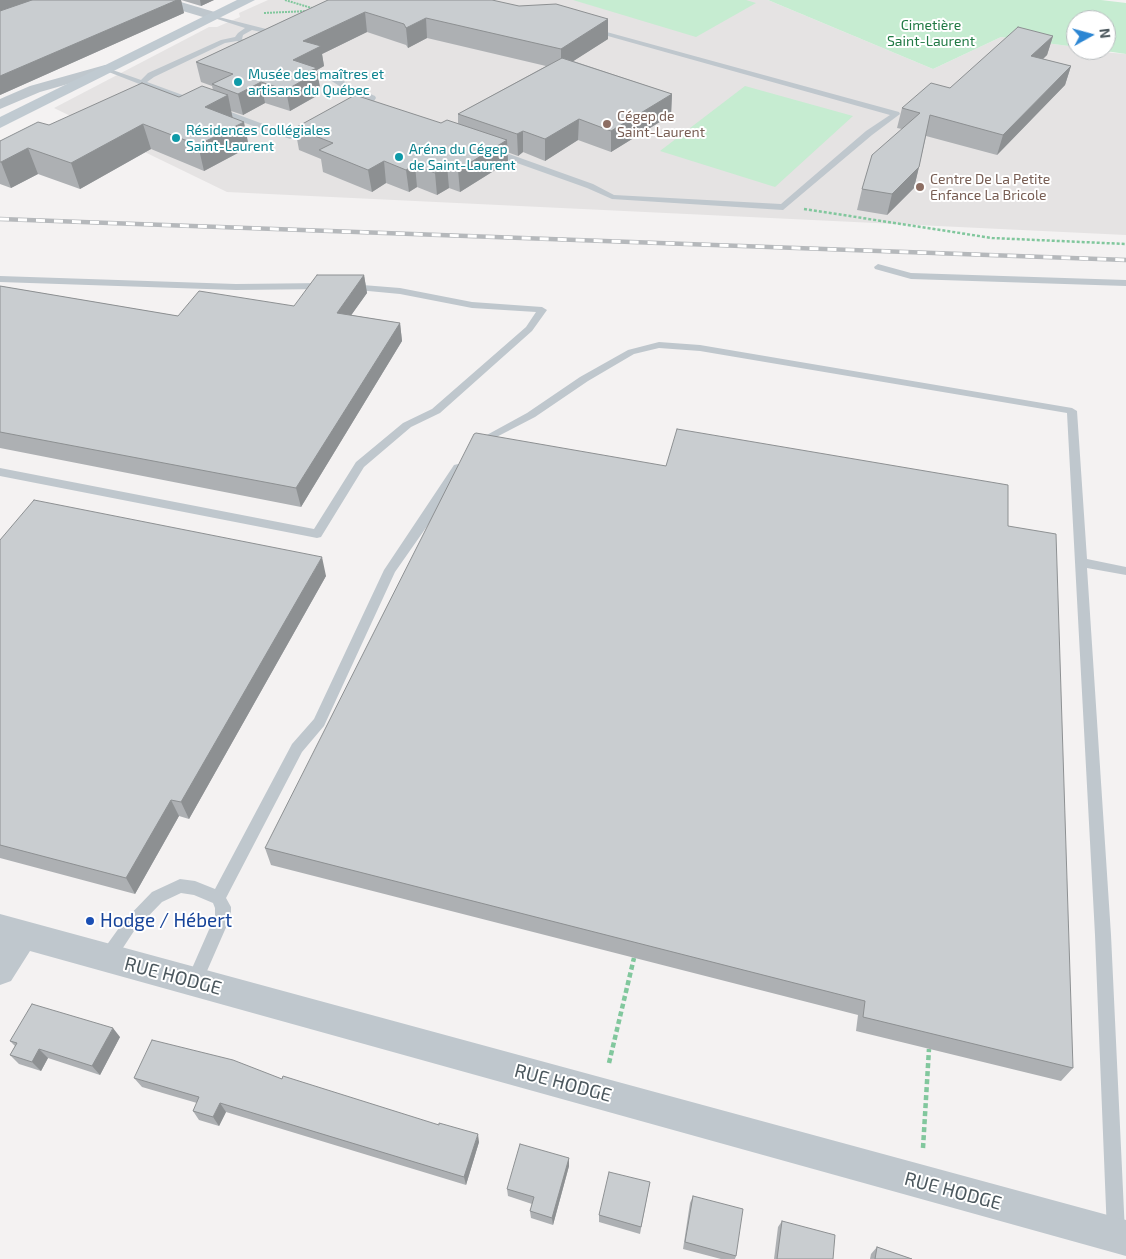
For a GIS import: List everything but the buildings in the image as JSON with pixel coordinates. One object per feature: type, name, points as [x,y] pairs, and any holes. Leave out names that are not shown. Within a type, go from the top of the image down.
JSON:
[{"type":"main road","points":[[0,123],[105,69],[248,0]]},
{"type":"street","points":[[161,0],[213,16]]},
{"type":"street","points":[[0,105],[35,89],[105,69]]},
{"type":"street","points":[[0,970],[11,932]]},
{"type":"street","name":"RUE HODGE","points":[[11,932],[1121,1237]]},
{"type":"lane","points":[[213,16],[274,33],[283,30]]},
{"type":"lane","points":[[238,39],[240,34],[251,28]]},
{"type":"lane","points":[[488,150],[590,186],[612,197],[783,207],[869,133],[896,114],[584,28]]},
{"type":"lane","points":[[270,40],[275,38],[274,33]]},
{"type":"lane","points":[[143,82],[151,76],[223,41],[238,39],[247,44],[260,43]]},
{"type":"lane","points":[[105,69],[202,104]]},
{"type":"lane","points":[[330,76],[347,87],[372,98],[362,110],[383,114]]},
{"type":"lane","points":[[210,108],[290,137],[315,128]]},
{"type":"lane","points":[[878,267],[910,276],[1126,283]]},
{"type":"lane","points":[[0,278],[236,287],[339,286],[400,291],[472,305],[542,310],[530,329],[436,411],[407,425],[360,465],[317,534],[0,472]]},
{"type":"lane","points":[[218,898],[297,748],[319,722],[390,570],[426,519],[466,454],[474,445],[531,415],[584,379],[631,352],[659,345],[700,348],[1072,411],[1121,1237]]},
{"type":"lane","points":[[1080,562],[1126,571]]},
{"type":"lane","points":[[107,958],[129,926],[157,897],[172,888],[180,886],[195,888],[218,898],[223,907],[220,926],[194,982]]},
{"type":"path","points":[[264,13],[318,10],[285,0]]},
{"type":"path","points":[[783,207],[815,210],[992,238],[1126,244]]},
{"type":"path","points":[[609,1063],[634,958]]},
{"type":"path","points":[[923,1148],[929,1049]]},
{"type":"shaded area","name":"Cégep de Saint-Laurent","points":[[268,0],[768,0],[933,69],[1001,37],[1066,46],[1066,60],[1116,60],[1116,53],[1126,54],[1126,235],[227,192],[54,108],[209,27],[217,27],[240,17],[239,13]]},
{"type":"green space","points":[[573,0],[746,0],[756,3],[696,37]]},
{"type":"green space","name":"Cimetière Saint-Laurent","points":[[768,0],[1101,0],[1126,3],[1126,54],[1116,53],[1116,10],[1066,10],[1066,46],[1001,37],[933,69]]},
{"type":"green space","points":[[745,86],[853,116],[775,187],[660,151]]},
{"type":"railway","points":[[0,219],[1126,260]]},
{"type":"place","name":"Musée des maîtres et artisans du Québec","points":[[238,82]]},
{"type":"place","name":"Cégep de Saint-Laurent","points":[[607,124]]},
{"type":"place","name":"Résidences Collégiales Saint-Laurent","points":[[176,138]]},
{"type":"place","name":"Aréna du Cégep de Saint-Laurent","points":[[399,157]]},
{"type":"place","name":"Centre De La Petite Enfance La Bricole","points":[[920,187]]},
{"type":"place","name":"Hodge / Hébert","points":[[90,921]]}]
